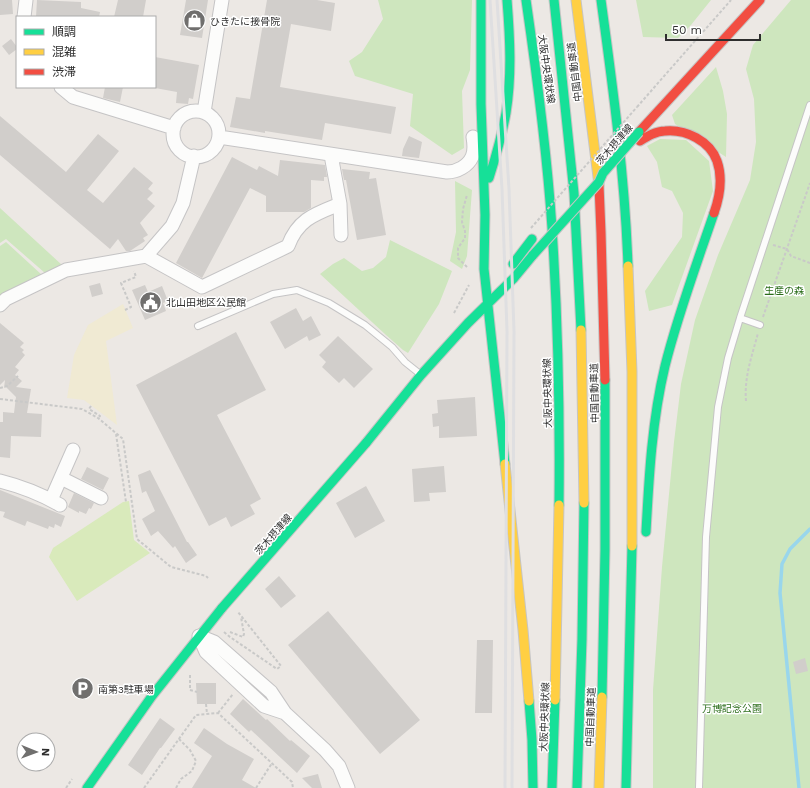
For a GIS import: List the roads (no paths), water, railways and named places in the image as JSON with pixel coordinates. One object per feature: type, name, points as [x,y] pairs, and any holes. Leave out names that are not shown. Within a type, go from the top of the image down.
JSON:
[{"type":"main road","points":[[481,0],[484,264],[523,630],[532,740],[533,788]]},
{"type":"main road","points":[[484,194],[501,140],[507,105],[510,65],[507,0]]},
{"type":"main road","name":"大阪中央環状線","points":[[526,0],[539,93],[548,177],[554,260],[558,353],[559,540],[552,788]]},
{"type":"main road","name":"中国自動車道","points":[[554,0],[574,193],[582,357],[583,551],[577,788]]},
{"type":"main road","name":"中国自動車道","points":[[576,0],[599,185],[601,226],[606,487],[599,788]]},
{"type":"main road","points":[[601,0],[619,146],[627,230],[632,366],[632,584],[626,788]]},
{"type":"main road","name":"茨木摂津線","points":[[590,174],[706,46],[751,0]]},
{"type":"main road","name":"茨木摂津線","points":[[87,788],[114,748],[182,655],[222,608],[366,444],[421,375],[468,323],[514,278],[599,182],[608,177],[639,136],[760,0]]},
{"type":"main road","points":[[639,136],[666,129],[679,130],[693,136],[703,142],[714,155],[719,166],[721,182],[716,208],[702,244],[678,318],[664,370],[653,429],[646,544]]},
{"type":"main road","name":"茨木摂津線","points":[[488,304],[493,290],[536,232],[580,186]]},
{"type":"main road","points":[[630,628],[640,596]]},
{"type":"street","points":[[24,16],[26,0]]},
{"type":"street","points":[[204,112],[222,0]]},
{"type":"street","points":[[219,137],[436,171],[457,171],[463,168],[472,157],[474,148],[473,104],[475,92],[481,84]]},
{"type":"street","points":[[62,88],[73,97],[174,128]]},
{"type":"street","points":[[189,112],[204,112],[214,119],[219,131],[219,137],[213,150],[201,156],[194,156],[186,154],[180,150],[174,136],[174,128],[182,116],[189,112]]},
{"type":"street","points":[[331,155],[340,204],[341,235]]},
{"type":"street","points":[[146,256],[172,226],[183,203],[194,156]]},
{"type":"street","points":[[0,305],[6,299],[66,270],[146,256],[202,287],[288,246],[292,235],[309,217],[340,204]]},
{"type":"street","points":[[0,481],[16,485],[55,502],[61,478],[73,450]]},
{"type":"street","points":[[61,478],[101,498]]},
{"type":"street","points":[[199,636],[206,652],[264,706],[285,713]]},
{"type":"street","points":[[199,636],[214,642],[271,692],[285,713],[325,750],[339,766],[348,788]]},
{"type":"lane","points":[[699,788],[708,510],[718,407],[728,358],[740,318],[810,104]]},
{"type":"lane","points":[[198,326],[273,294],[297,290],[329,303],[365,325],[392,347],[405,362],[421,375]]},
{"type":"lane","points":[[740,318],[760,325]]},
{"type":"waterway","points":[[799,788],[780,593],[782,564],[790,549],[810,529]]},
{"type":"railway","points":[[490,0],[502,189],[507,331],[505,788]]},
{"type":"railway","points":[[497,0],[509,189],[514,331],[512,788]]},
{"type":"place","name":"ひきたに接骨院","points":[[195,21]]},
{"type":"place","name":"北山田地区公民館","points":[[151,302]]},
{"type":"place","name":"南第3駐車場","points":[[83,689]]},
{"type":"park label","name":"生産の森","points":[[784,290]]},
{"type":"park label","name":"万博記念公園","points":[[732,708]]}]
